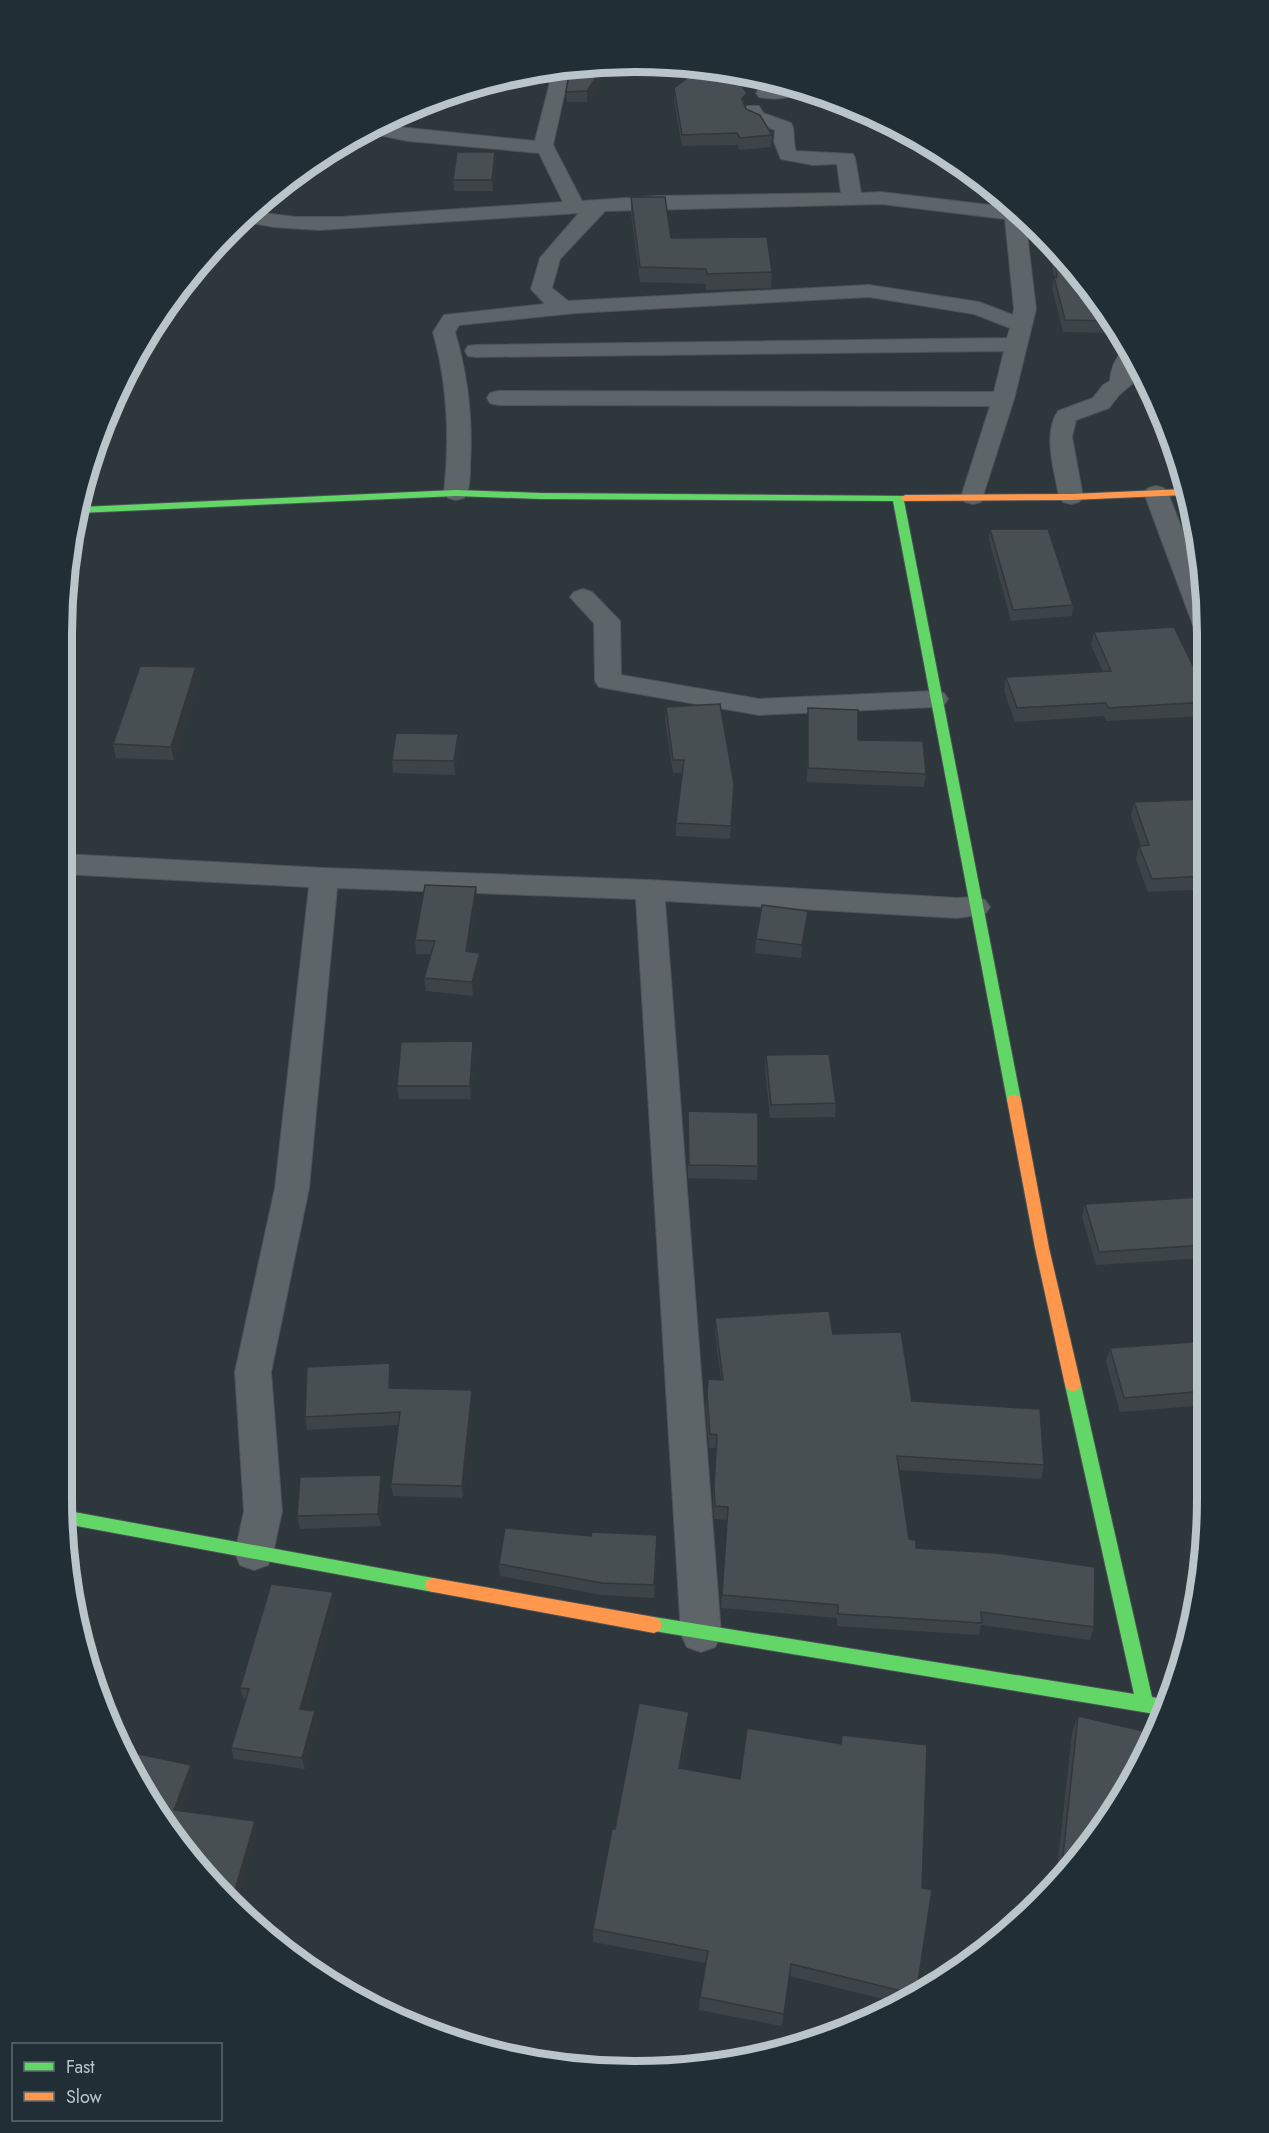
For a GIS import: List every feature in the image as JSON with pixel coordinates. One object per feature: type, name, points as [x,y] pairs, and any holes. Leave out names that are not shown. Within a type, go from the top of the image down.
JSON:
[{"type":"street","points":[[560,77],[544,145],[576,207]]},
{"type":"street","points":[[765,93],[784,92]]},
{"type":"street","points":[[753,110],[754,116],[762,121],[784,127],[783,142],[788,155],[813,159],[846,158],[852,199]]},
{"type":"street","points":[[384,131],[546,148]]},
{"type":"street","points":[[257,219],[280,224],[657,202],[881,198],[1002,210]]},
{"type":"street","points":[[563,308],[541,289],[550,258],[588,215],[599,206]]},
{"type":"street","points":[[973,497],[1003,399],[1025,309],[1016,222]]},
{"type":"street","points":[[456,493],[460,460],[460,398],[453,359],[444,332],[451,319],[563,308],[869,291],[979,308],[1019,335]]},
{"type":"street","points":[[476,351],[1019,335]]},
{"type":"street","points":[[1071,497],[1061,437],[1066,416],[1101,403],[1111,390],[1121,384],[1122,366],[1126,361]]},
{"type":"street","points":[[498,398],[1003,399]]},
{"type":"street","points":[[86,510],[456,493],[540,496],[898,498],[1071,497],[1179,492]]},
{"type":"street","points":[[1156,493],[1196,599]]},
{"type":"street","points":[[898,498],[1042,1248],[1145,1704]]},
{"type":"street","points":[[583,597],[607,621],[608,681],[759,707],[935,699]]},
{"type":"street","points":[[72,865],[975,907]]},
{"type":"street","points":[[254,1553],[263,1511],[253,1372],[292,1188],[324,878]]},
{"type":"street","points":[[650,890],[701,1634]]},
{"type":"street","points":[[73,1519],[701,1634],[1157,1706]]},
{"type":"building","points":[[599,73],[587,91],[566,92],[569,76]]},
{"type":"building","points":[[691,75],[736,82],[733,84],[742,86],[747,93],[742,99],[746,109],[760,115],[772,135],[740,138],[737,133],[682,135],[674,88]]},
{"type":"building","points":[[457,152],[495,152],[492,180],[453,180]]},
{"type":"building","points":[[631,197],[665,197],[671,238],[767,237],[772,272],[707,274],[706,269],[640,267]]},
{"type":"building","points":[[1055,262],[1081,292],[1101,321],[1065,320],[1054,277],[1057,277]]},
{"type":"building","points":[[990,529],[1048,529],[1073,605],[1013,610]]},
{"type":"building","points":[[1174,627],[1197,670],[1197,703],[1108,708],[1106,703],[1017,708],[1006,677],[1111,671],[1094,632]]},
{"type":"building","points":[[140,666],[196,667],[171,747],[113,744]]},
{"type":"building","points":[[720,704],[734,784],[731,826],[676,823],[684,760],[673,760],[666,707]]},
{"type":"building","points":[[808,708],[858,710],[858,740],[923,741],[926,774],[808,768]]},
{"type":"building","points":[[396,733],[458,734],[454,761],[392,760]]},
{"type":"building","points":[[1197,799],[1197,876],[1152,879],[1139,846],[1149,845],[1134,802]]},
{"type":"building","points":[[425,885],[476,887],[466,951],[480,953],[472,982],[424,978],[435,941],[415,940]]},
{"type":"building","points":[[762,905],[808,911],[802,945],[756,939]]},
{"type":"building","points":[[473,1041],[470,1086],[397,1086],[401,1042]]},
{"type":"building","points":[[829,1054],[836,1103],[771,1105],[766,1055]]},
{"type":"building","points":[[688,1111],[758,1113],[758,1166],[689,1165]]},
{"type":"building","points":[[1197,1197],[1197,1246],[1099,1252],[1085,1204]]},
{"type":"building","points":[[829,1311],[833,1334],[901,1332],[912,1401],[1040,1409],[1044,1465],[897,1456],[909,1539],[916,1540],[916,1548],[996,1553],[1095,1567],[1094,1627],[981,1612],[982,1623],[838,1614],[838,1605],[722,1595],[728,1507],[715,1506],[717,1435],[710,1434],[707,1395],[708,1379],[723,1380],[715,1318]]},
{"type":"building","points":[[1197,1342],[1197,1392],[1124,1398],[1110,1348]]},
{"type":"building","points":[[390,1363],[389,1388],[472,1390],[462,1486],[391,1484],[400,1412],[305,1417],[307,1367]]},
{"type":"building","points":[[381,1475],[378,1514],[297,1516],[300,1477]]},
{"type":"building","points":[[505,1528],[591,1536],[592,1532],[657,1535],[654,1585],[602,1583],[499,1564]]},
{"type":"building","points":[[271,1584],[333,1592],[300,1709],[315,1711],[302,1758],[231,1748],[249,1689],[240,1688]]},
{"type":"building","points":[[639,1703],[689,1712],[679,1768],[740,1779],[747,1728],[841,1744],[842,1735],[927,1745],[922,1888],[932,1890],[917,1985],[905,1992],[791,1964],[784,2014],[700,1997],[708,1951],[593,1929],[612,1829],[615,1829]]},
{"type":"building","points":[[1078,1716],[1146,1732],[1122,1780],[1081,1841],[1062,1863]]},
{"type":"building","points":[[133,1753],[191,1765],[174,1810],[255,1821],[234,1893],[188,1841],[147,1780]]},
{"type":"traffic: fast","points":[[86,510],[456,493],[540,496],[905,498]]},
{"type":"traffic: fast","points":[[898,498],[1014,1100]]},
{"type":"traffic: fast","points":[[1073,1385],[1145,1704]]},
{"type":"traffic: fast","points":[[73,1518],[433,1585]]},
{"type":"traffic: fast","points":[[654,1625],[1157,1706]]},
{"type":"traffic: slow","points":[[905,498],[1071,497],[1179,492]]},
{"type":"traffic: slow","points":[[1014,1100],[1042,1248],[1073,1385]]},
{"type":"traffic: slow","points":[[433,1585],[654,1625]]}]
